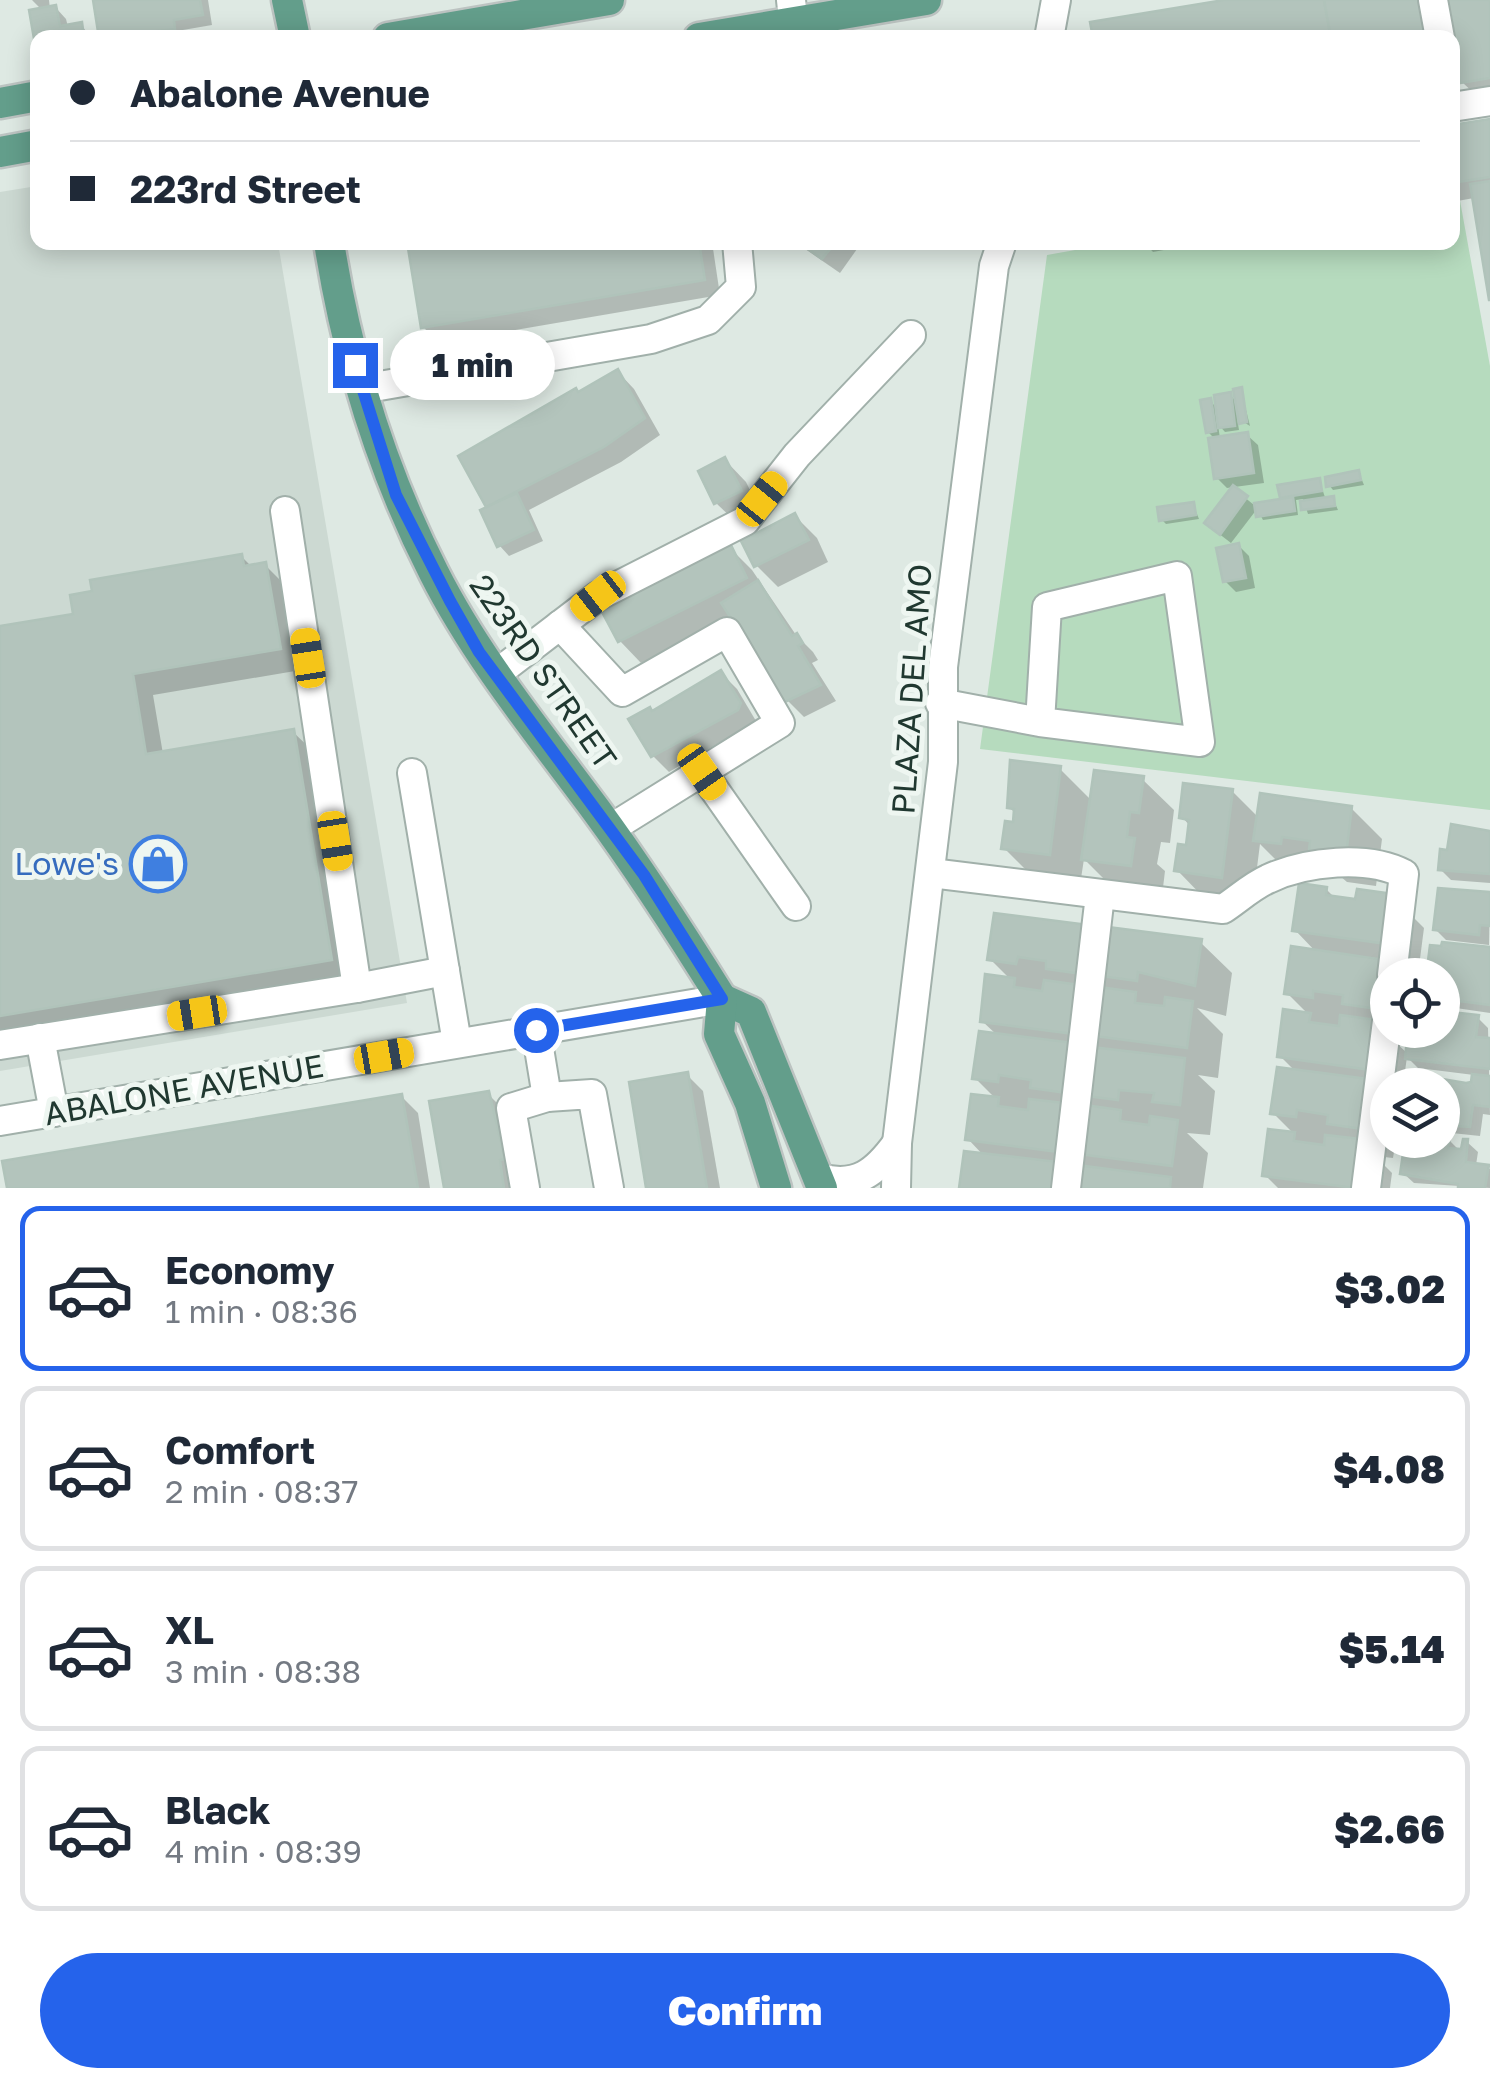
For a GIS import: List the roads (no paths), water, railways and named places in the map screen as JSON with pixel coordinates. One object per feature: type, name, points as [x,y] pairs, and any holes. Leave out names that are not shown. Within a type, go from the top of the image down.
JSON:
[{"type":"main road","points":[[288,0],[294,30]]},
{"type":"main road","points":[[435,30],[609,0]]},
{"type":"main road","points":[[741,30],[926,0]]},
{"type":"main road","points":[[0,103],[30,97]]},
{"type":"main road","points":[[0,152],[30,146]]},
{"type":"main road","name":"223RD STREET","points":[[331,250],[362,389],[396,495],[435,576],[496,674],[610,828],[722,999]]},
{"type":"main road","points":[[776,1188],[750,1103],[718,1034],[722,999],[752,1012],[821,1183]]},
{"type":"street","points":[[1050,30],[1056,0]]},
{"type":"street","points":[[1434,0],[1439,30]]},
{"type":"street","points":[[1460,106],[1490,100]]},
{"type":"street","points":[[362,389],[651,339],[708,320],[741,287],[738,250]]},
{"type":"street","name":"PLAZA DEL AMO","points":[[896,1188],[897,1143],[944,762],[940,702],[994,266],[999,250]]},
{"type":"street","points":[[496,674],[598,596],[745,521],[797,456],[911,335]]},
{"type":"street","points":[[285,511],[357,988]]},
{"type":"street","points":[[940,702],[1040,722],[1200,742],[1177,576],[1047,607],[1040,722]]},
{"type":"street","points":[[560,625],[622,692],[727,632],[780,724],[610,828]]},
{"type":"street","points":[[702,772],[796,906]]},
{"type":"street","points":[[412,773],[457,1043]]},
{"type":"street","points":[[931,873],[1223,910],[1267,879],[1307,866],[1384,864],[1404,874],[1394,958]]},
{"type":"street","points":[[1066,1188],[1100,894]]},
{"type":"street","points":[[0,1044],[445,971]]},
{"type":"street","name":"ABALONE AVENUE","points":[[0,1121],[722,999]]},
{"type":"street","points":[[536,1030],[547,1098]]},
{"type":"street","points":[[40,1038],[54,1112]]},
{"type":"street","points":[[1366,1188],[1384,1048]]},
{"type":"street","points":[[525,1188],[510,1108],[547,1098],[592,1094],[609,1188]]},
{"type":"street","points":[[821,1183],[838,1184],[876,1172],[897,1143]]},
{"type":"place","name":"Lowe's","points":[[158,864]]}]
